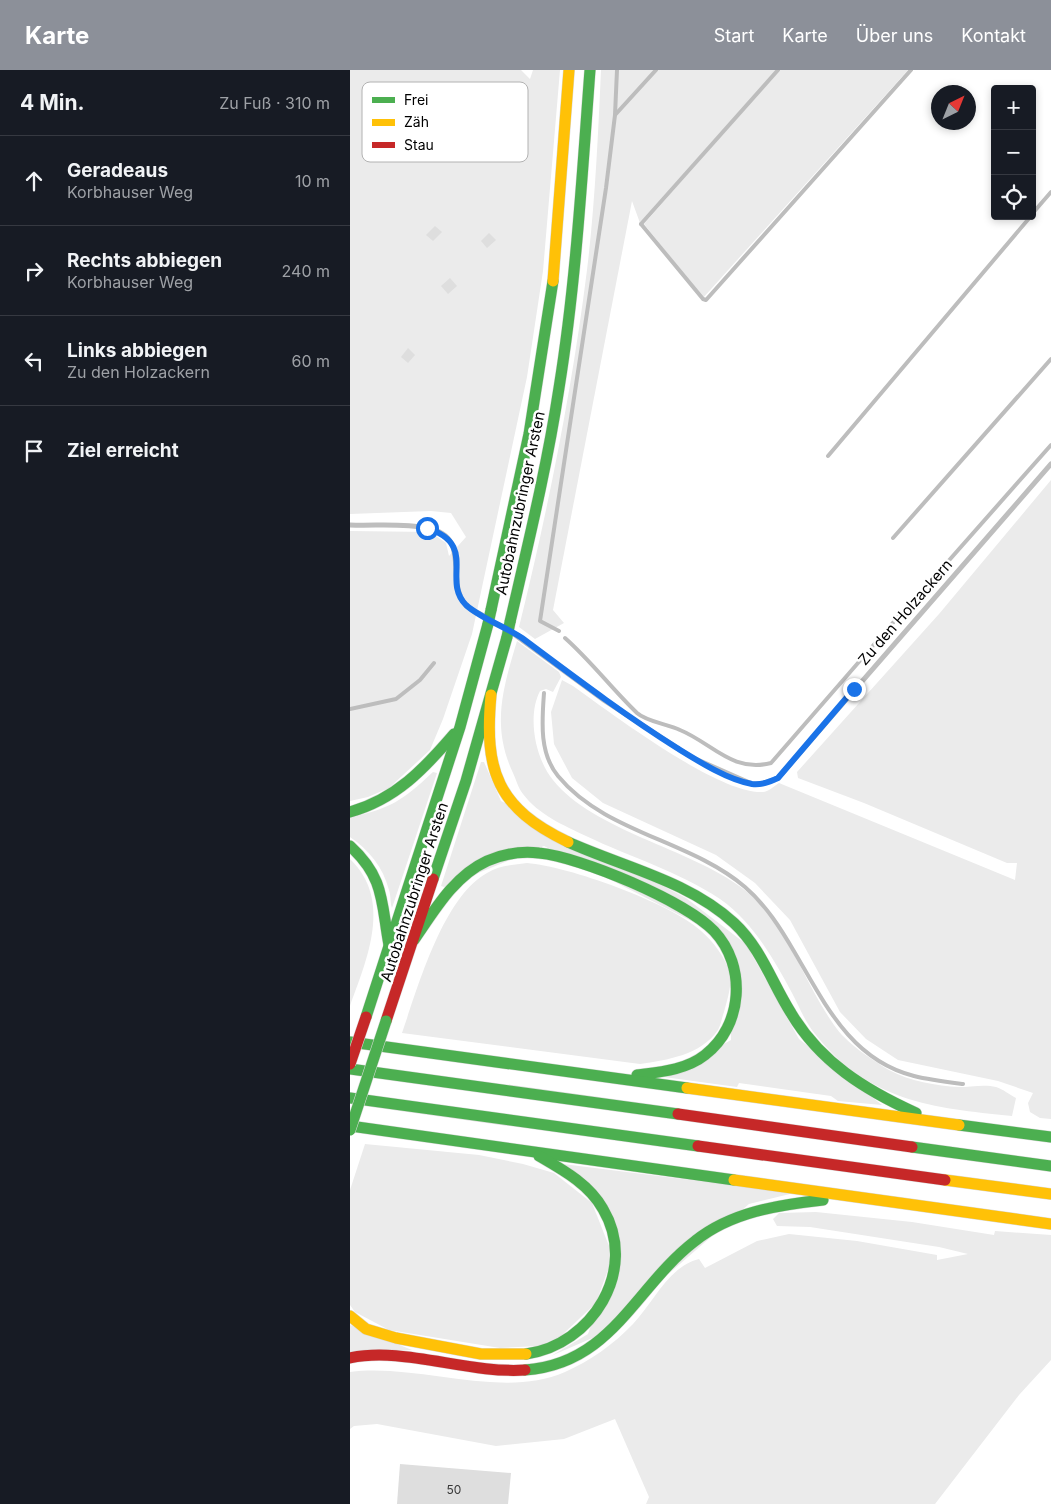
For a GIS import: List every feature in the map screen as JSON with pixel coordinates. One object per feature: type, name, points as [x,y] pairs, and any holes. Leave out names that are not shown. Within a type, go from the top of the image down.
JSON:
[{"type":"highway","name":"Autobahnzubringer Arsten","points":[[350,1064],[492,624],[491,610],[526,450],[544,344],[556,257],[569,70]]},
{"type":"highway","name":"Autobahnzubringer Arsten","points":[[350,1128],[414,940],[491,695],[536,508],[564,354],[578,230],[590,70]]},
{"type":"highway","points":[[491,695],[487,738],[494,770],[508,797],[526,817],[546,831],[695,896],[733,922],[750,940],[791,1014],[817,1051],[862,1088],[934,1122]]},
{"type":"highway","points":[[350,812],[379,803],[398,793],[425,769],[460,727]]},
{"type":"highway","points":[[350,846],[373,870],[381,887],[384,922],[389,946]]},
{"type":"highway","points":[[414,940],[459,882],[481,864],[510,854],[541,853],[570,859],[666,899],[697,917],[726,946],[732,962],[738,996],[730,1025],[716,1046],[705,1056],[690,1064],[657,1073],[614,1078]]},
{"type":"highway","points":[[350,1042],[1051,1137]]},
{"type":"highway","points":[[350,1068],[1051,1166]]},
{"type":"highway","points":[[350,1098],[1051,1194]]},
{"type":"highway","points":[[350,1128],[1051,1224]]},
{"type":"highway","points":[[350,1316],[381,1336],[499,1356],[536,1352],[559,1345],[582,1331],[598,1311],[608,1293],[614,1271],[616,1241],[608,1217],[596,1198],[574,1176],[532,1152]]},
{"type":"highway","points":[[350,1358],[385,1355],[497,1371],[523,1372],[570,1359],[604,1338],[629,1315],[661,1273],[698,1238],[726,1221],[752,1211],[783,1204],[852,1197]]},
{"type":"lane","name":"Zu den Holzackern","points":[[507,629],[605,701],[700,761],[752,784],[762,784],[778,778],[1051,464]]},
{"type":"lane","points":[[350,525],[427,528],[442,533],[449,539],[456,553],[458,589],[466,605],[492,624]]},
{"type":"shaded area","points":[[350,70],[521,70],[530,79],[533,70],[560,70],[543,271],[527,377],[472,634],[443,719],[430,750],[389,788],[368,797],[350,801],[350,531],[430,532],[446,543],[449,556],[466,537],[451,513],[431,511],[350,514]]},
{"type":"shaded area","points":[[601,70],[776,70],[640,223],[632,201],[553,610],[564,623],[535,639],[519,627],[540,539],[558,450],[581,315],[592,220]]},
{"type":"shaded area","points":[[779,70],[908,70],[703,298],[644,224]]},
{"type":"shaded area","points":[[1051,480],[1051,1119],[1040,1118],[1030,1112],[1028,1103],[1033,1093],[998,1081],[898,1060],[866,1039],[840,1012],[790,920],[755,883],[716,855],[603,803],[572,778],[554,744],[551,712],[562,680],[666,750],[720,781],[744,789],[763,792],[779,783],[1015,880],[1017,863],[1007,863],[864,803],[798,778],[797,772],[939,614]]},
{"type":"shaded area","points":[[517,641],[559,672],[561,677],[553,692],[546,689],[540,691],[534,712],[535,737],[547,771],[571,798],[592,813],[696,861],[742,888],[771,917],[793,952],[823,1008],[839,1032],[867,1056],[897,1074],[923,1082],[959,1087],[992,1086],[999,1088],[1016,1098],[1012,1116],[928,1104],[903,1097],[857,1074],[835,1056],[811,1029],[770,954],[732,908],[705,889],[603,844],[560,823],[536,808],[520,789],[506,756],[502,739],[501,723],[504,691]]},
{"type":"shaded area","points":[[481,762],[484,762],[501,801],[686,898],[746,944],[799,1039],[882,1105],[838,1101],[831,1096],[739,1083],[737,1087],[664,1077],[731,1040],[729,940],[544,846],[444,887],[441,886]]},
{"type":"shaded area","points":[[433,772],[437,773],[392,908],[389,890],[379,867],[369,853],[350,837],[350,818],[386,807],[404,797]]},
{"type":"shaded area","points":[[350,859],[363,875],[371,893],[373,911],[369,950],[350,1006]]},
{"type":"shaded area","points":[[527,863],[567,871],[618,888],[686,919],[705,934],[722,956],[730,974],[729,993],[721,1023],[711,1038],[693,1051],[683,1055],[640,1064],[402,1033],[424,968],[445,922],[457,902],[471,885],[492,870]]},
{"type":"shaded area","points":[[365,1144],[479,1155],[523,1164],[554,1173],[592,1203],[609,1246],[609,1267],[596,1303],[561,1336],[538,1346],[500,1348],[389,1330],[355,1312],[350,1305],[350,1190]]},
{"type":"shaded area","points":[[563,1164],[794,1193],[749,1204],[597,1336],[551,1356],[588,1334],[620,1241]]},
{"type":"shaded area","points":[[816,1212],[912,1222],[994,1235],[995,1231],[1051,1235],[1051,1360],[1019,1395],[935,1504],[646,1504],[649,1497],[615,1419],[564,1439],[496,1446],[377,1424],[354,1426],[350,1429],[350,1372],[404,1372],[487,1382],[514,1383],[540,1380],[565,1372],[592,1357],[618,1338],[633,1324],[662,1286],[679,1269],[699,1259],[705,1268],[757,1241],[789,1234],[857,1241],[937,1255],[937,1260],[968,1254],[939,1247],[810,1227],[777,1226],[773,1219],[779,1213]]},
{"type":"shaded area","points":[[350,1325],[412,1350],[350,1352]]},
{"type":"building","points":[[435,226],[442,232],[433,241],[426,235]]},
{"type":"building","points":[[489,233],[496,240],[487,248],[481,241]]},
{"type":"building","points":[[450,278],[457,286],[448,294],[441,286]]},
{"type":"building","points":[[408,348],[415,355],[408,363],[401,357]]},
{"type":"building","points":[[400,1464],[511,1473],[508,1504],[397,1504]]},
{"type":"waterway","points":[[559,631],[540,621],[606,188],[615,115],[617,70]]},
{"type":"waterway","points":[[615,115],[656,70]]},
{"type":"waterway","points":[[641,224],[778,70]]},
{"type":"waterway","points":[[641,224],[703,299],[706,300],[911,70]]},
{"type":"waterway","points":[[1036,209],[1051,192]]},
{"type":"waterway","points":[[828,456],[1028,220]]},
{"type":"waterway","points":[[893,538],[1051,359]]},
{"type":"waterway","points":[[929,583],[1051,445]]},
{"type":"waterway","points":[[565,638],[641,716],[680,730],[734,760],[745,764],[757,765],[771,763],[911,602]]},
{"type":"waterway","points":[[350,709],[396,699],[420,680],[434,663]]},
{"type":"waterway","points":[[544,693],[543,736],[548,757],[558,776],[577,795],[599,811],[623,824],[699,858],[723,871],[745,887],[779,926],[817,991],[842,1028],[873,1057],[892,1068],[914,1076],[963,1084]]},
{"type":"traffic: fast","points":[[510,622],[543,476],[565,349],[578,229],[590,70]]},
{"type":"traffic: fast","points":[[491,610],[529,434],[553,281]]},
{"type":"traffic: fast","points":[[488,624],[491,610]]},
{"type":"traffic: fast","points":[[507,637],[510,622]]},
{"type":"traffic: fast","points":[[366,1017],[460,727],[488,624]]},
{"type":"traffic: fast","points":[[433,879],[466,781],[507,637]]},
{"type":"traffic: fast","points":[[350,812],[395,791],[420,771],[454,734]]},
{"type":"traffic: fast","points":[[568,842],[655,876],[697,896],[716,908],[734,923],[752,943],[784,1002],[816,1046],[845,1073],[879,1095],[916,1113]]},
{"type":"traffic: fast","points":[[350,846],[370,869],[376,880],[380,891],[389,945]]},
{"type":"traffic: fast","points":[[414,940],[437,906],[464,876],[487,861],[526,852],[557,856],[631,882],[657,894],[700,919],[714,931],[725,945],[732,961],[736,978],[736,995],[733,1012],[727,1028],[718,1043],[698,1060],[672,1070],[637,1075]]},
{"type":"traffic: fast","points":[[350,1130],[386,1021]]},
{"type":"traffic: fast","points":[[350,1042],[687,1088]]},
{"type":"traffic: fast","points":[[350,1069],[678,1114]]},
{"type":"traffic: fast","points":[[350,1098],[698,1146]]},
{"type":"traffic: fast","points":[[959,1125],[1051,1137]]},
{"type":"traffic: fast","points":[[350,1126],[734,1180]]},
{"type":"traffic: fast","points":[[912,1147],[1051,1166]]},
{"type":"traffic: fast","points":[[526,1354],[550,1348],[571,1336],[589,1320],[603,1301],[612,1279],[615,1256],[613,1232],[597,1200],[575,1178],[539,1156]]},
{"type":"traffic: fast","points":[[525,1370],[555,1365],[580,1354],[601,1339],[674,1260],[709,1231],[724,1223],[756,1212],[789,1204],[823,1200]]},
{"type":"traffic: slow","points":[[553,281],[569,70]]},
{"type":"traffic: slow","points":[[491,695],[490,745],[500,784],[511,801],[525,815],[544,829],[568,842]]},
{"type":"traffic: slow","points":[[687,1088],[959,1125]]},
{"type":"traffic: slow","points":[[734,1180],[1051,1224]]},
{"type":"traffic: slow","points":[[945,1180],[1051,1194]]},
{"type":"traffic: slow","points":[[350,1316],[366,1329],[396,1338],[481,1354],[526,1354]]},
{"type":"traffic: jam","points":[[386,1021],[433,879]]},
{"type":"traffic: jam","points":[[350,1064],[366,1017]]},
{"type":"traffic: jam","points":[[678,1114],[912,1147]]},
{"type":"traffic: jam","points":[[698,1146],[945,1180]]},
{"type":"traffic: jam","points":[[350,1358],[370,1355],[391,1355],[481,1368],[525,1370]]},
{"type":"route","points":[[427,528],[436,530],[449,539],[456,553],[458,589],[466,605],[521,638],[605,701],[648,729],[712,768],[742,781],[762,784],[778,778],[854,689]]}]
